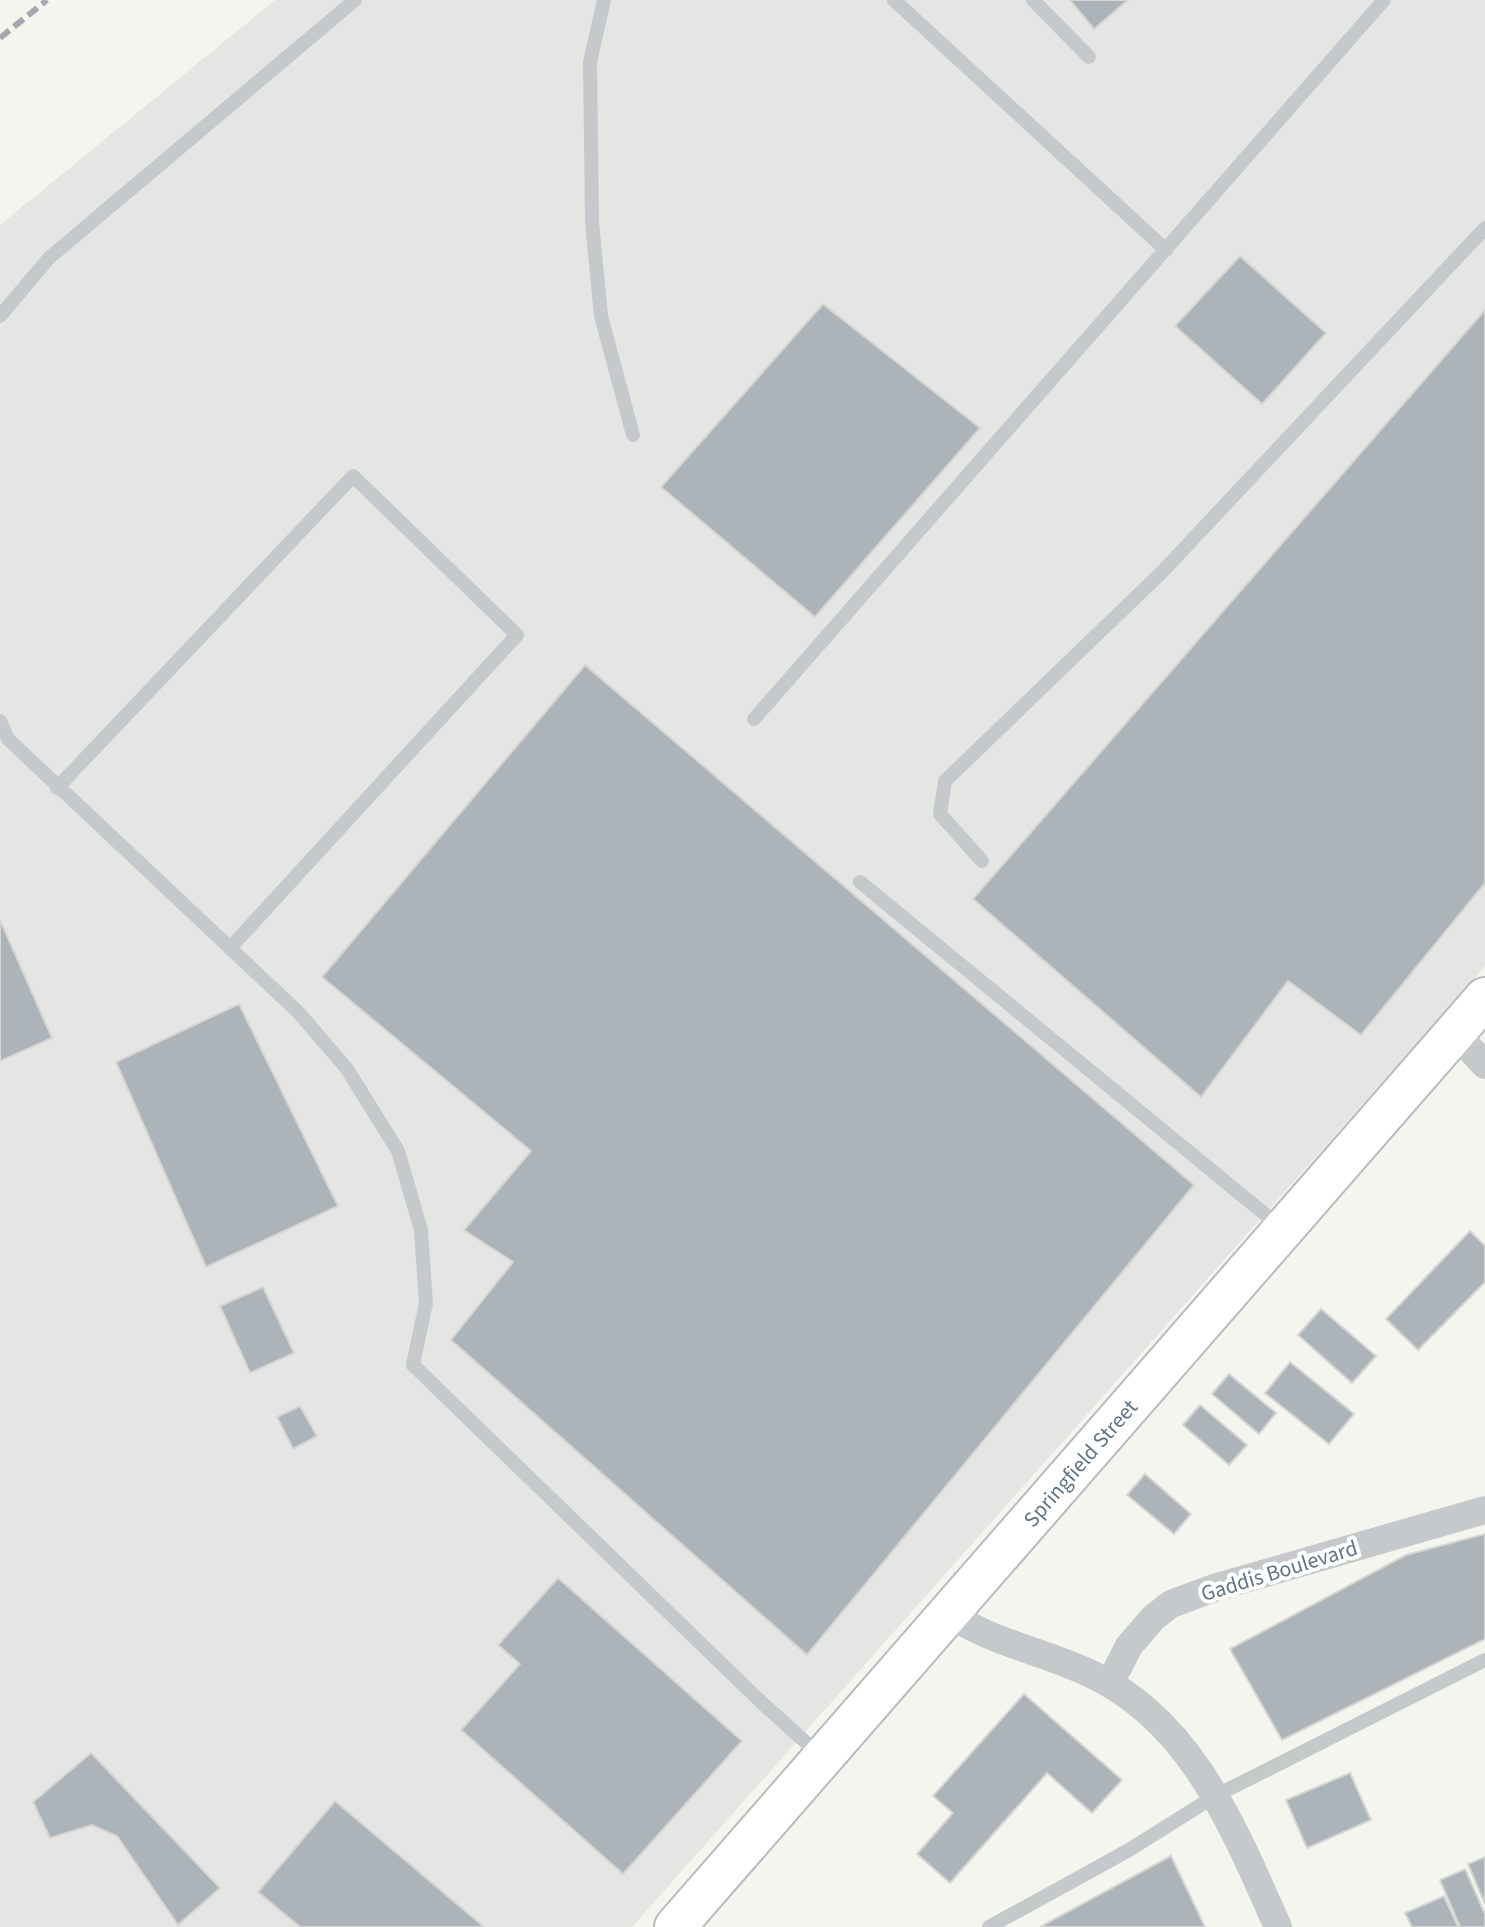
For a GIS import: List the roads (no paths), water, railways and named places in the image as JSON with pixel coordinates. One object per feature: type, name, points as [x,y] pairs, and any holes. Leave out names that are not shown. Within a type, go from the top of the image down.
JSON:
[{"type":"main road","name":"Springfield Street","points":[[675,1927],[1485,998]]},
{"type":"street","points":[[1455,1033],[1485,1065]]},
{"type":"street","name":"Gaddis Boulevard","points":[[1110,1683],[1129,1646],[1153,1618],[1171,1604],[1261,1574],[1485,1510]]},
{"type":"street","points":[[948,1613],[971,1629],[1086,1671],[1110,1683],[1152,1713],[1183,1745],[1215,1796],[1238,1837],[1278,1927]]},
{"type":"lane","points":[[0,316],[49,258],[355,0]]},
{"type":"lane","points":[[604,0],[590,62],[592,222],[601,316],[633,435]]},
{"type":"lane","points":[[894,0],[1166,250]]},
{"type":"lane","points":[[1033,0],[1089,57]]},
{"type":"lane","points":[[754,719],[1384,0]]},
{"type":"lane","points":[[982,861],[940,814],[945,781],[1163,571],[1485,228]]},
{"type":"lane","points":[[57,788],[353,476],[517,635],[230,948]]},
{"type":"lane","points":[[0,721],[8,739],[298,1012],[347,1069],[398,1151],[421,1230],[426,1303],[413,1365],[760,1701],[823,1757]]},
{"type":"lane","points":[[860,882],[1283,1229]]},
{"type":"lane","points":[[989,1927],[1129,1850],[1215,1796],[1485,1660]]},
{"type":"railway","points":[[0,38],[47,0]]}]
